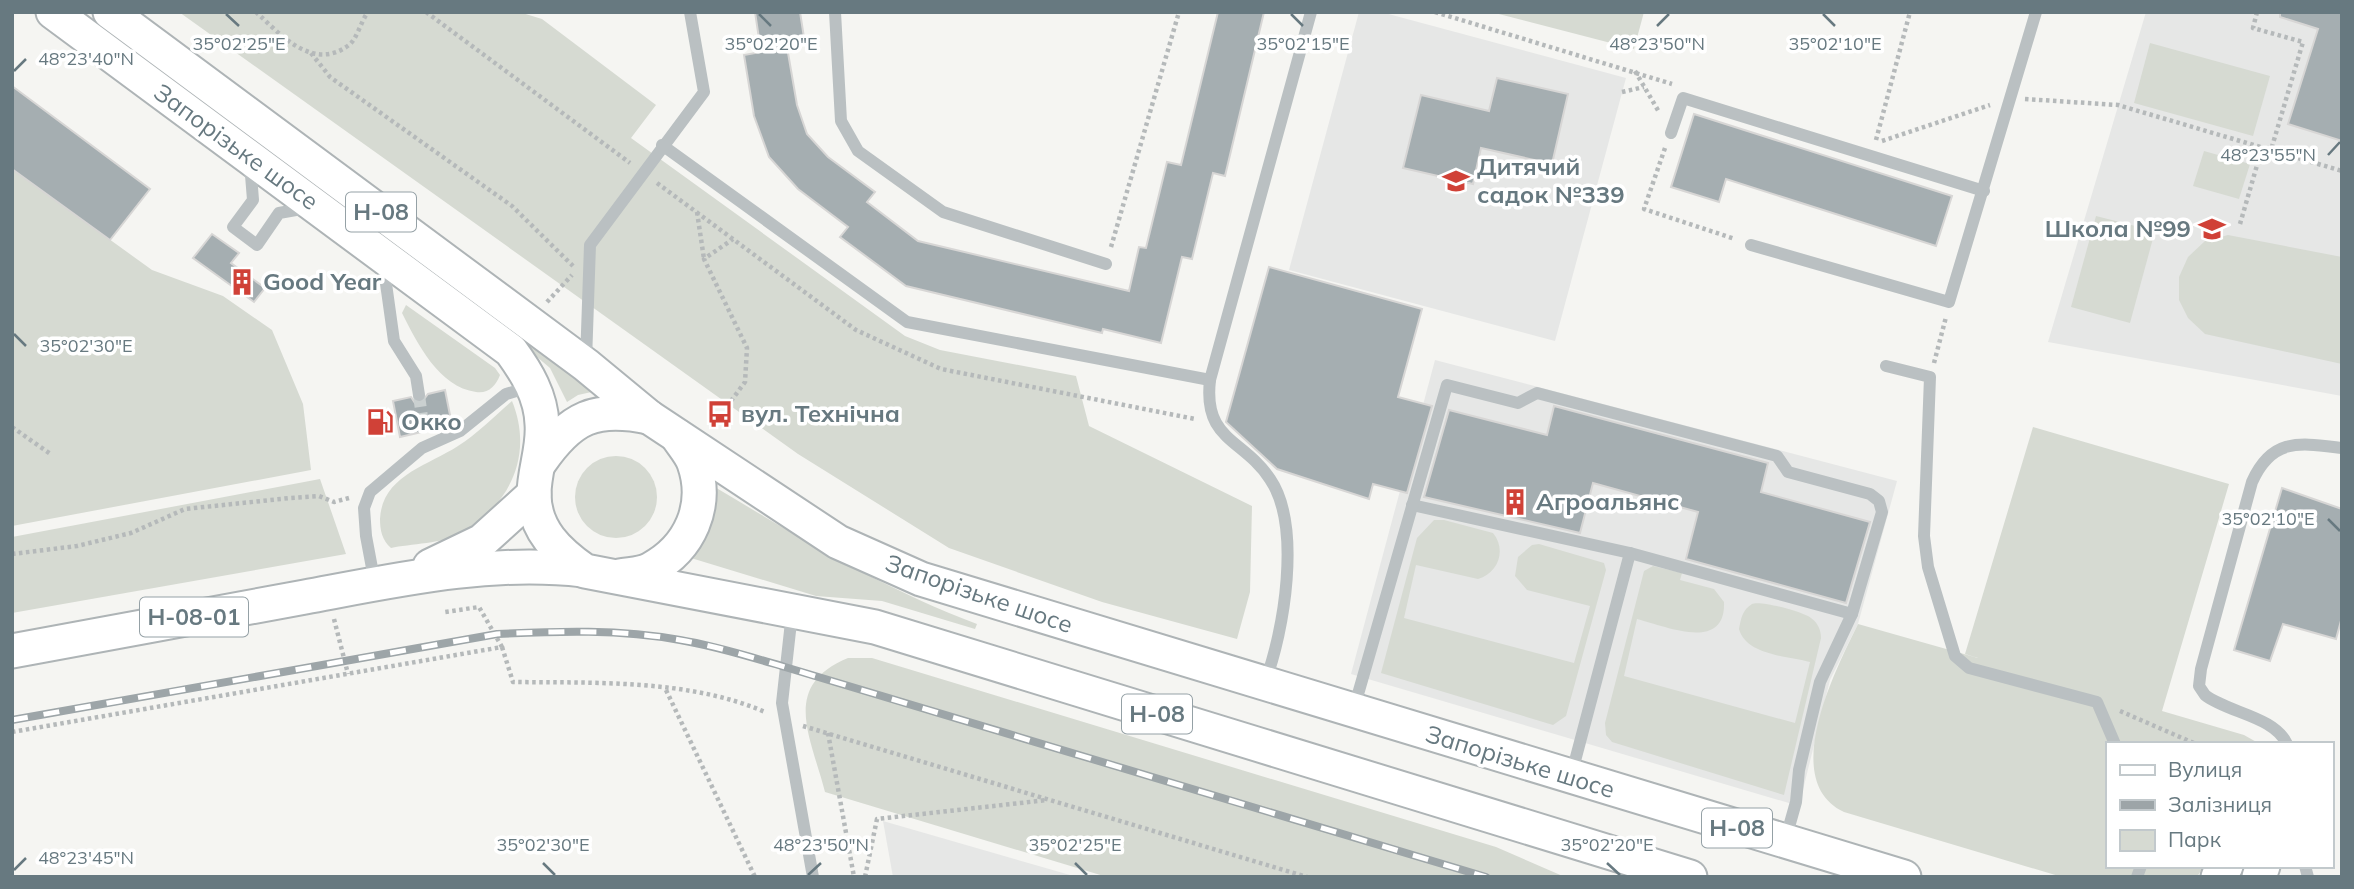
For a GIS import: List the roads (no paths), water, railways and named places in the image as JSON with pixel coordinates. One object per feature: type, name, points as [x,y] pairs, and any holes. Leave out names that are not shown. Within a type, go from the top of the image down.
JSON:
[{"type":"main road","name":"Запорізьке шосе","points":[[53,12],[511,351],[533,386],[542,424],[537,478],[540,526],[558,552],[585,570],[875,627],[1644,868],[1690,877]]},
{"type":"main road","name":"Запорізьке шосе","points":[[110,12],[586,365],[663,426],[838,542],[921,579],[1570,778],[1904,877]]},
{"type":"main road","name":"Н-08","points":[[537,478],[558,435],[585,417],[618,411],[663,426],[694,462],[701,494],[694,526],[676,552],[649,570],[617,577]]},
{"type":"main road","name":"Н-08-01","points":[[375,584],[463,552],[500,527],[537,478]]},
{"type":"main road","name":"Н-08-01","points":[[12,651],[375,584],[497,566],[542,565],[585,570]]},
{"type":"street","points":[[586,365],[590,245],[704,92],[690,12]]},
{"type":"street","points":[[835,12],[841,121],[859,151],[943,212],[1106,264]]},
{"type":"street","points":[[1264,684],[1277,649],[1288,547],[1283,513],[1270,479],[1213,423],[1207,402],[1210,380],[1311,12]]},
{"type":"street","points":[[1751,245],[1950,302],[2036,12]]},
{"type":"street","points":[[1671,133],[1683,98],[1984,191]]},
{"type":"street","points":[[662,145],[907,322],[1210,380]]},
{"type":"street","points":[[238,149],[251,175],[253,200],[233,227],[257,245],[279,213],[300,208],[321,210]]},
{"type":"street","points":[[382,255],[394,341],[416,376],[419,395]]},
{"type":"street","points":[[1886,366],[1930,377],[1924,536],[1928,567],[1955,656],[1969,668],[2097,702],[2114,742]]},
{"type":"street","points":[[1353,711],[1447,384],[1518,403],[1537,393],[1777,456],[1788,471],[1870,494],[1879,501],[1882,512],[1852,614],[1820,682],[1799,770],[1796,802],[1784,842]]},
{"type":"street","points":[[375,584],[364,508],[370,492],[422,448],[460,431],[506,394],[533,386]]},
{"type":"street","points":[[422,448],[424,432]]},
{"type":"street","points":[[2286,742],[2284,737],[2268,726],[2205,695],[2199,686],[2201,669],[2252,482],[2259,466],[2271,453],[2288,445],[2305,443],[2342,448]]},
{"type":"street","points":[[1412,505],[1630,553],[1852,614]]},
{"type":"street","points":[[1570,778],[1630,553]]},
{"type":"street","points":[[792,610],[782,703],[813,877]]},
{"type":"tunnel","points":[[419,395],[424,432]]},
{"type":"railway","points":[[12,720],[497,634],[612,632],[657,636],[746,656],[1486,877]]},
{"type":"place","name":"Дитячий садок №339","points":[[1456,181]]},
{"type":"place","name":"Школа №99","points":[[2212,229]]},
{"type":"place","name":"Good Year","points":[[242,282]]},
{"type":"place","name":"вул. Технічна","points":[[720,414]]},
{"type":"place","name":"Окко","points":[[380,422]]},
{"type":"place","name":"Агроальянс","points":[[1515,502]]}]
